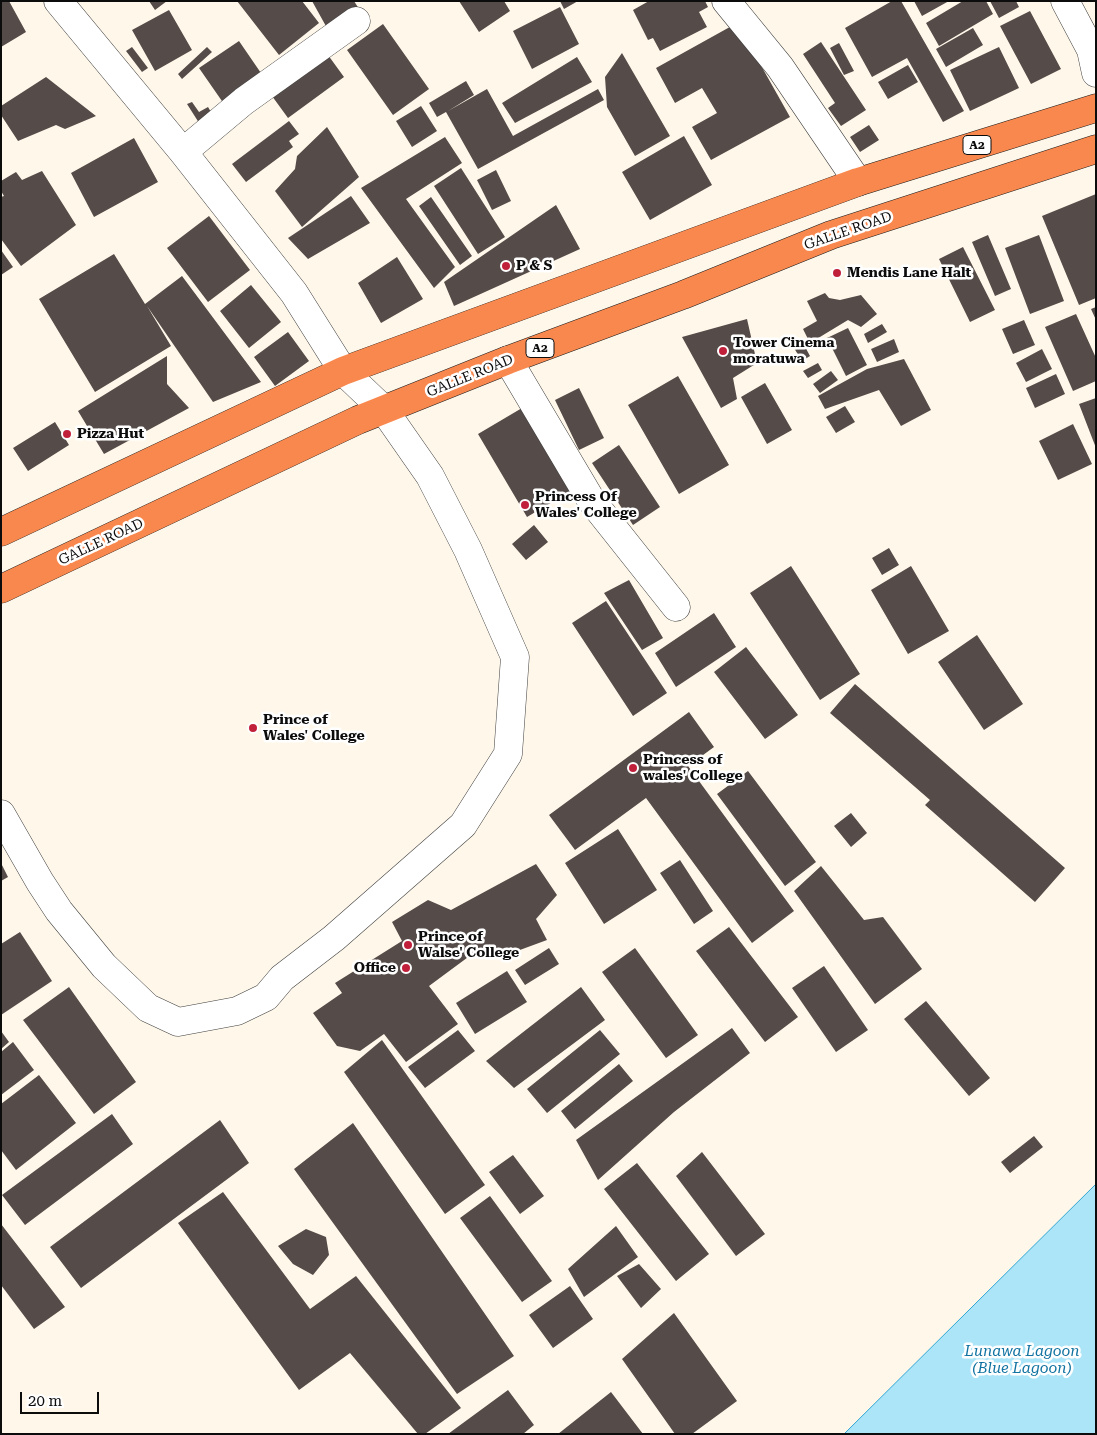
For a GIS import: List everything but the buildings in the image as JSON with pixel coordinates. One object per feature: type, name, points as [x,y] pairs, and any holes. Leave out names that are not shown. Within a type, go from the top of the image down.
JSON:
[{"type":"highway","name":"A2","points":[[1,532],[343,371],[858,182],[1096,108]]},
{"type":"highway","name":"GALLE ROAD","points":[[1,589],[358,420],[508,360],[683,295],[831,235],[1096,150]]},
{"type":"street","points":[[1,814],[40,882],[60,911],[104,966],[148,1008],[178,1022],[237,1011],[266,997],[282,978],[334,938],[463,825],[508,754],[515,657],[468,550],[430,476],[384,410],[343,371],[294,294],[183,152],[58,1]]},
{"type":"street","points":[[726,1],[780,67],[858,182]]},
{"type":"street","points":[[1065,1],[1091,50],[1096,74]]},
{"type":"street","points":[[183,152],[244,101],[356,21]]},
{"type":"street","points":[[508,360],[592,500],[676,607]]},
{"type":"water","name":"Lunawa Lagoon (Blue Lagoon)","points":[[1096,1184],[1096,1434],[844,1434]]},
{"type":"place","name":"P & S","points":[[506,266]]},
{"type":"place","name":"Mendis Lane Halt","points":[[837,273]]},
{"type":"place","name":"Tower Cinema moratuwa","points":[[723,351]]},
{"type":"place","name":"Pizza Hut","points":[[67,434]]},
{"type":"place","name":"Princess Of Wales' College","points":[[525,505]]},
{"type":"place","name":"Prince of Wales' College","points":[[253,728]]},
{"type":"place","name":"Princess of wales' College","points":[[633,768]]},
{"type":"place","name":"Prince of Walse' College","points":[[408,945]]},
{"type":"place","name":"Office","points":[[406,968]]}]
